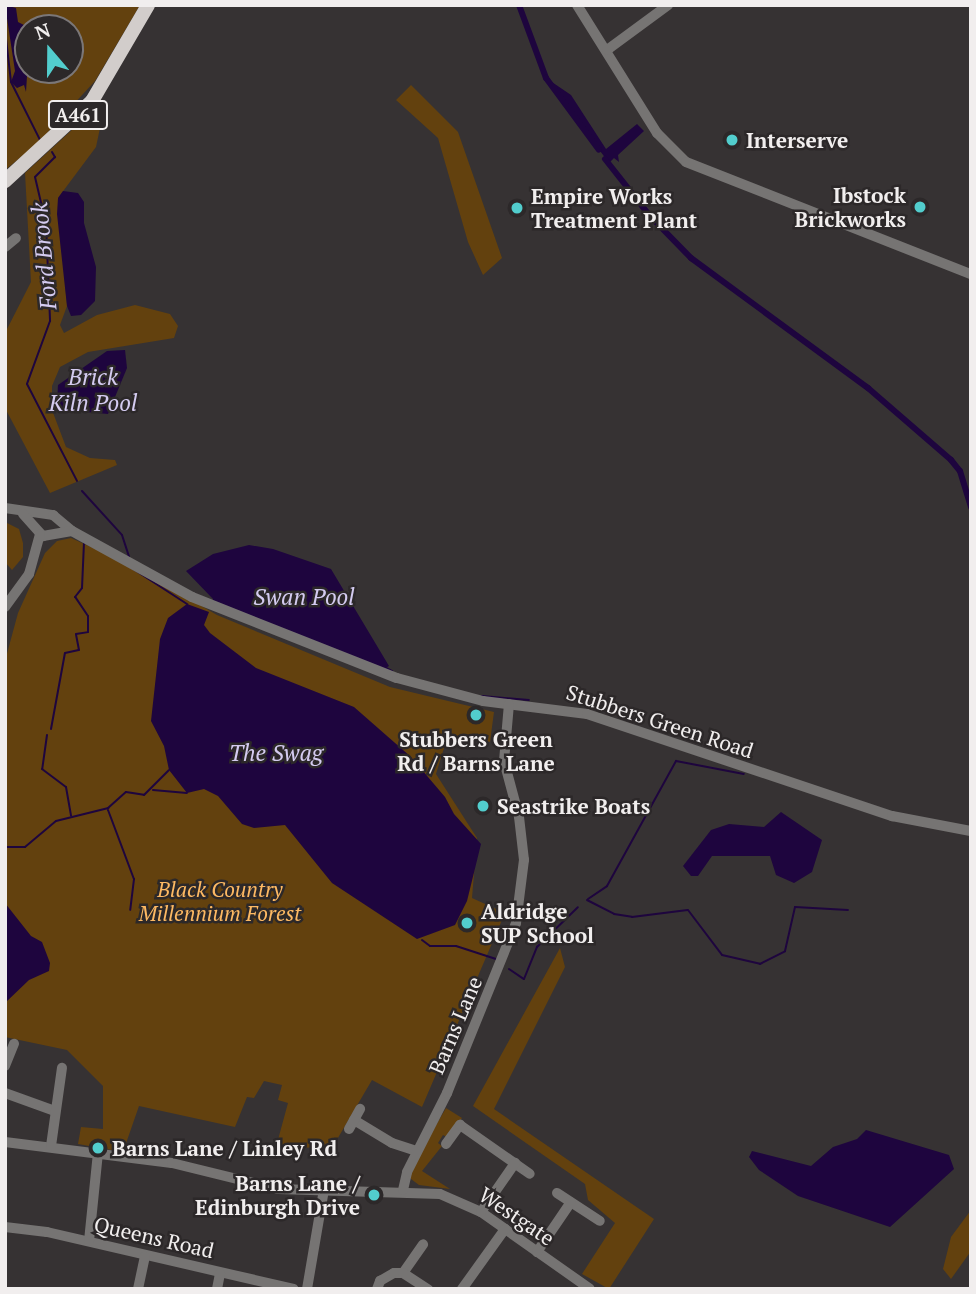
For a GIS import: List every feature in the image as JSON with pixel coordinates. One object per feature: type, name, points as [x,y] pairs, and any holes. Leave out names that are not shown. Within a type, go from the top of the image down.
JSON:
[{"type":"highway","name":"A461","points":[[5,181],[92,101],[148,5]]},
{"type":"street","points":[[577,5],[657,133],[686,162],[971,274]]},
{"type":"street","points":[[607,50],[668,5]]},
{"type":"street","points":[[5,247],[16,238]]},
{"type":"street","points":[[5,508],[41,516],[46,533]]},
{"type":"street","points":[[23,513],[46,533],[72,531]]},
{"type":"street","name":"Stubbers Green Road","points":[[41,516],[50,514],[72,531],[206,603],[342,657],[447,694],[587,714],[892,816],[971,831]]},
{"type":"street","points":[[5,607],[21,590],[46,533],[58,522]]},
{"type":"street","name":"Barns Lane","points":[[403,1190],[416,1151],[457,1070],[504,958],[520,907],[522,839],[503,748],[509,704]]},
{"type":"street","points":[[7,1059],[14,1044]]},
{"type":"street","points":[[51,1146],[55,1111],[66,1081],[62,1068]]},
{"type":"street","points":[[5,1093],[55,1111]]},
{"type":"street","points":[[360,1109],[351,1125],[416,1151]]},
{"type":"street","points":[[446,1144],[460,1125],[530,1174]]},
{"type":"street","points":[[5,1142],[172,1163],[269,1188],[403,1190]]},
{"type":"street","points":[[89,1241],[98,1152]]},
{"type":"street","points":[[481,1212],[515,1163]]},
{"type":"street","points":[[307,1289],[324,1189]]},
{"type":"street","name":"Westgate","points":[[403,1190],[449,1197],[481,1212],[590,1289]]},
{"type":"street","points":[[557,1193],[600,1221]]},
{"type":"street","points":[[537,1252],[571,1202]]},
{"type":"street","name":"Queens Road","points":[[5,1227],[89,1241],[145,1257],[293,1289]]},
{"type":"street","points":[[478,1289],[465,1285],[505,1229]]},
{"type":"street","points":[[404,1273],[422,1243]]},
{"type":"street","points":[[138,1289],[145,1257]]},
{"type":"street","points":[[217,1289],[220,1273]]},
{"type":"street","points":[[377,1289],[387,1275],[404,1273],[428,1289]]},
{"type":"green space","points":[[5,5],[140,5],[95,81],[36,145],[5,170]]},
{"type":"green space","points":[[411,85],[458,132],[502,258],[483,275],[468,242],[438,138],[396,100]]},
{"type":"green space","points":[[86,117],[100,128],[96,147],[58,198],[67,306],[60,325],[64,333],[97,315],[135,305],[170,314],[178,326],[174,338],[88,352],[60,367],[52,386],[52,410],[66,447],[90,458],[115,460],[117,465],[50,493],[5,408],[5,333],[31,282],[25,173]]},
{"type":"green space","points":[[5,522],[19,529],[23,543],[23,557],[12,570],[5,562]]},
{"type":"green space","name":"Black Country Millennium Forest","points":[[71,538],[131,565],[217,615],[390,687],[494,712],[490,742],[448,735],[436,774],[477,838],[472,898],[505,913],[422,1107],[372,1080],[332,1148],[276,1147],[288,1103],[278,1100],[282,1085],[264,1081],[254,1098],[247,1097],[235,1127],[139,1106],[123,1152],[78,1144],[81,1127],[103,1129],[103,1086],[67,1050],[5,1037],[5,661],[18,613],[45,553],[57,541]]},
{"type":"green space","points":[[560,948],[565,967],[494,1109],[654,1219],[609,1289],[582,1274],[615,1223],[588,1200],[585,1184],[473,1106]]},
{"type":"green space","points":[[446,1108],[462,1118],[447,1137],[443,1135],[438,1143],[442,1146],[422,1171],[450,1189],[419,1185],[411,1179],[410,1170]]},
{"type":"green space","points":[[971,1210],[971,1251],[951,1279],[943,1269],[951,1237]]},
{"type":"water","points":[[5,5],[16,8],[14,64]]},
{"type":"water","points":[[14,74],[14,84],[26,84],[26,92],[24,85],[17,88],[11,82]]},
{"type":"water","points":[[546,78],[571,95],[606,149],[637,124],[644,131],[618,155],[619,162],[614,158],[609,163]]},
{"type":"water","points":[[63,191],[78,193],[84,202],[84,223],[96,267],[95,301],[81,315],[71,316],[67,306],[57,214],[58,198]]},
{"type":"water","name":"Brick Kiln Pool","points":[[125,350],[127,368],[108,414],[64,410],[57,404],[58,385],[107,351]]},
{"type":"water","name":"Swan Pool","points":[[249,545],[273,549],[331,569],[389,666],[384,669],[212,603],[213,599],[186,571],[213,554]]},
{"type":"water","name":"The Swag","points":[[187,604],[209,612],[204,625],[210,633],[256,668],[354,707],[411,757],[445,797],[454,814],[481,844],[467,901],[455,925],[417,939],[332,883],[285,825],[254,828],[242,824],[218,796],[204,789],[187,793],[169,770],[164,746],[151,721],[160,639],[168,618]]},
{"type":"water","points":[[781,812],[822,840],[812,872],[794,883],[776,875],[770,856],[712,856],[698,876],[691,876],[683,866],[711,830],[729,824],[764,827]]},
{"type":"water","points":[[5,903],[31,936],[42,942],[50,963],[49,971],[29,980],[5,1003]]},
{"type":"water","points":[[866,1130],[949,1155],[954,1169],[890,1227],[798,1196],[759,1170],[749,1157],[752,1151],[811,1166],[833,1147],[857,1139]]},
{"type":"waterway","points":[[519,5],[546,78],[599,150]]},
{"type":"waterway","points":[[5,30],[11,82],[40,140]]},
{"type":"waterway","name":"Ford Brook","points":[[52,152],[55,157],[35,177],[46,224],[50,321],[27,384],[77,481]]},
{"type":"waterway","points":[[605,159],[650,216],[691,258],[868,388],[951,460],[960,471],[971,507]]},
{"type":"waterway","name":"Ford Brook","points":[[82,491],[122,535],[129,557]]},
{"type":"waterway","name":"Ford Brook","points":[[51,729],[65,653],[79,650],[76,634],[88,632],[88,616],[75,597],[82,588],[84,543]]},
{"type":"waterway","points":[[127,565],[187,604]]},
{"type":"waterway","points":[[386,668],[392,671]]},
{"type":"waterway","points":[[482,696],[529,700]]},
{"type":"waterway","name":"Ford Brook","points":[[47,735],[42,769],[66,787],[71,816]]},
{"type":"waterway","points":[[588,899],[607,886],[676,761],[744,774]]},
{"type":"waterway","name":"Ford Brook","points":[[5,847],[25,847],[56,821],[108,808],[126,792],[144,795],[169,770]]},
{"type":"waterway","points":[[153,790],[187,793]]},
{"type":"waterway","points":[[108,810],[134,879],[130,910]]},
{"type":"waterway","points":[[587,900],[614,914],[632,917],[688,910],[722,955],[760,964],[785,951],[795,907],[848,910]]},
{"type":"waterway","points":[[509,969],[524,979],[537,947],[578,907]]},
{"type":"waterway","points":[[422,940],[430,946],[456,946],[496,959]]},
{"type":"place","name":"Interserve","points":[[732,140]]},
{"type":"place","name":"Ibstock Brickworks","points":[[920,207]]},
{"type":"place","name":"Empire Works Treatment Plant","points":[[517,208]]},
{"type":"place","name":"Stubbers Green Rd / Barns Lane","points":[[476,715]]},
{"type":"place","name":"Seastrike Boats","points":[[483,806]]},
{"type":"place","name":"Aldridge SUP School","points":[[467,923]]},
{"type":"place","name":"Barns Lane / Linley Rd","points":[[98,1148]]},
{"type":"place","name":"Barns Lane / Edinburgh Drive","points":[[374,1195]]}]
